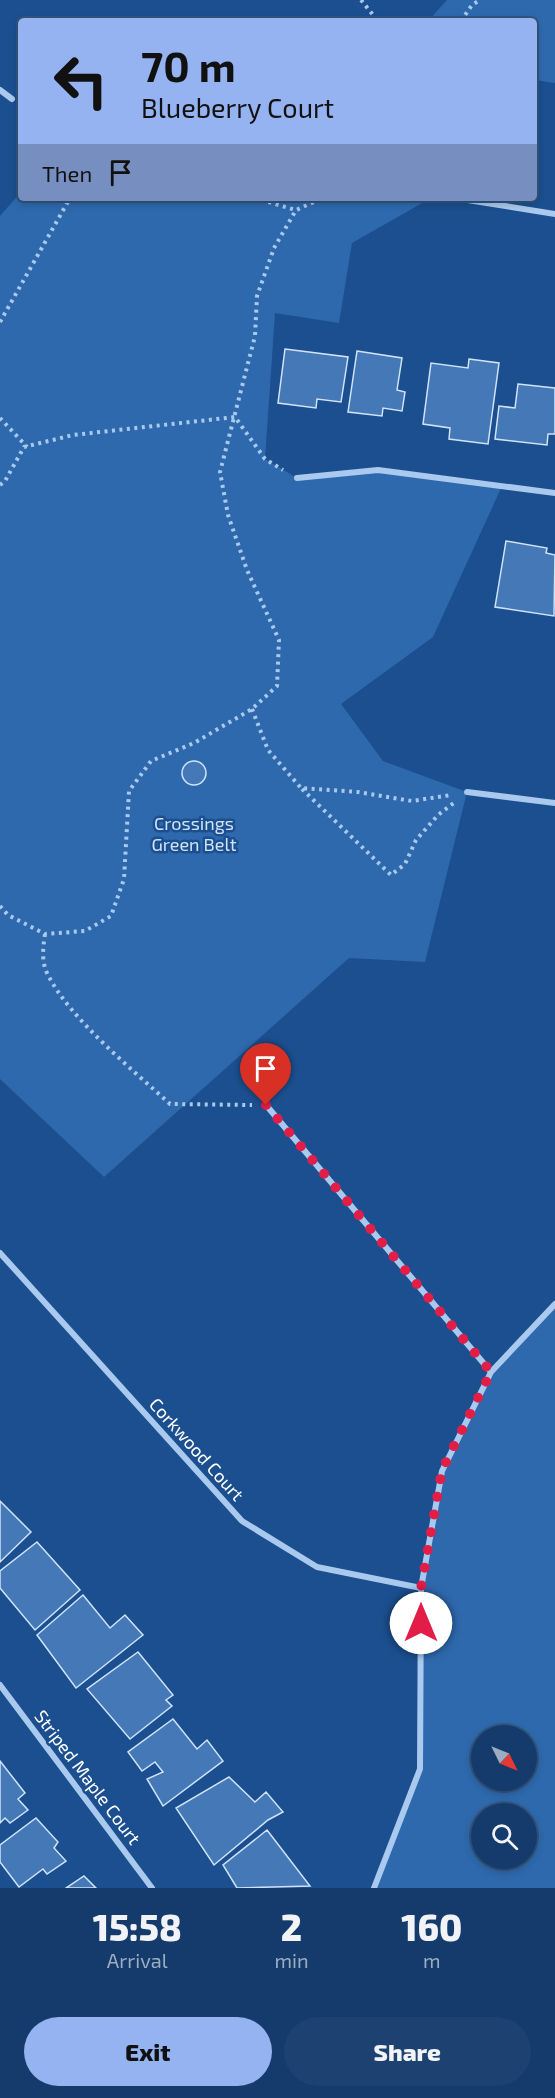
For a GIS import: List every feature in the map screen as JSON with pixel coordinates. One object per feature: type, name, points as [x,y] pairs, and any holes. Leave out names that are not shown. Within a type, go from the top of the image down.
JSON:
[{"type":"street","points":[[0,90],[12,99]]},
{"type":"street","points":[[475,201],[555,213]]},
{"type":"street","points":[[297,478],[378,470],[555,493]]},
{"type":"street","points":[[467,792],[555,803]]},
{"type":"street","points":[[266,1105],[491,1372]]},
{"type":"street","name":"Corkwood Court","points":[[0,1253],[242,1521],[317,1567],[421,1588]]},
{"type":"street","points":[[374,1888],[420,1769],[421,1588],[442,1470],[491,1372],[555,1304]]},
{"type":"street","name":"Striped Maple Court","points":[[0,1685],[152,1888]]},
{"type":"path","points":[[361,0],[376,18]]},
{"type":"path","points":[[463,18],[472,5],[480,0]]},
{"type":"path","points":[[0,322],[68,201]]},
{"type":"path","points":[[264,201],[296,210]]},
{"type":"path","points":[[0,906],[8,915],[45,934],[85,931],[111,916],[124,879],[129,790],[151,762],[194,743],[252,709],[277,686],[279,640],[247,570],[228,515],[220,472],[255,336],[257,296],[274,248],[296,210],[316,201]]},
{"type":"path","points":[[0,485],[5,481],[24,447],[73,435],[235,417]]},
{"type":"path","points":[[235,417],[265,459],[297,478]]},
{"type":"path","points":[[0,418],[27,447]]},
{"type":"path","points":[[252,709],[268,750],[301,788],[391,875],[405,864],[416,840],[438,815],[467,792]]},
{"type":"path","points":[[301,788],[358,792],[412,801],[467,792]]},
{"type":"path","points":[[45,934],[42,955],[47,974],[74,1012],[170,1104],[266,1105]]},
{"type":"green space","points":[[447,0],[555,0],[555,83],[537,80],[537,18],[431,18]]},
{"type":"green space","name":"Crossings Green Belt","points":[[18,195],[18,201],[426,201],[352,243],[339,323],[275,313],[265,459],[297,478],[378,470],[502,486],[433,637],[341,704],[383,761],[467,792],[425,962],[349,958],[104,1177],[0,1079],[0,216]]},
{"type":"green space","points":[[555,1304],[555,1888],[374,1888],[420,1769],[421,1588],[442,1471],[491,1372]]},
{"type":"building","points":[[285,349],[348,357],[341,402],[317,399],[316,408],[278,403]]},
{"type":"building","points":[[357,351],[402,358],[397,390],[405,392],[402,411],[383,408],[382,416],[348,412]]},
{"type":"building","points":[[469,359],[499,363],[488,444],[449,439],[450,428],[423,424],[431,363],[468,368]]},
{"type":"building","points":[[518,384],[555,388],[555,434],[548,434],[547,445],[495,439],[499,406],[515,408]]},
{"type":"building","points":[[506,541],[547,548],[546,553],[555,555],[554,616],[495,607]]},
{"type":"building","points":[[194,761],[202,765],[206,773],[202,781],[194,785],[186,781],[182,773],[186,765]]},
{"type":"building","points":[[0,1501],[31,1532],[0,1562]]},
{"type":"building","points":[[37,1542],[80,1590],[35,1630],[0,1588],[0,1571]]},
{"type":"building","points":[[83,1595],[110,1628],[125,1615],[143,1635],[76,1688],[37,1635]]},
{"type":"building","points":[[138,1652],[173,1695],[166,1700],[172,1706],[130,1739],[87,1689]]},
{"type":"building","points":[[173,1719],[197,1749],[207,1740],[223,1761],[163,1806],[147,1779],[163,1772],[155,1762],[142,1771],[128,1752]]},
{"type":"building","points":[[0,1761],[25,1793],[18,1799],[28,1810],[10,1823],[5,1818],[0,1823]]},
{"type":"building","points":[[229,1777],[255,1802],[266,1792],[283,1812],[268,1820],[214,1865],[176,1808]]},
{"type":"building","points":[[36,1818],[58,1842],[54,1848],[66,1861],[47,1874],[43,1869],[19,1887],[0,1862],[0,1845]]},
{"type":"building","points":[[267,1830],[310,1886],[237,1888],[223,1865]]},
{"type":"building","points":[[84,1876],[96,1888],[66,1888]]},
{"type":"route","points":[[266,1105],[491,1372],[442,1470],[421,1588],[421,1623]]}]
